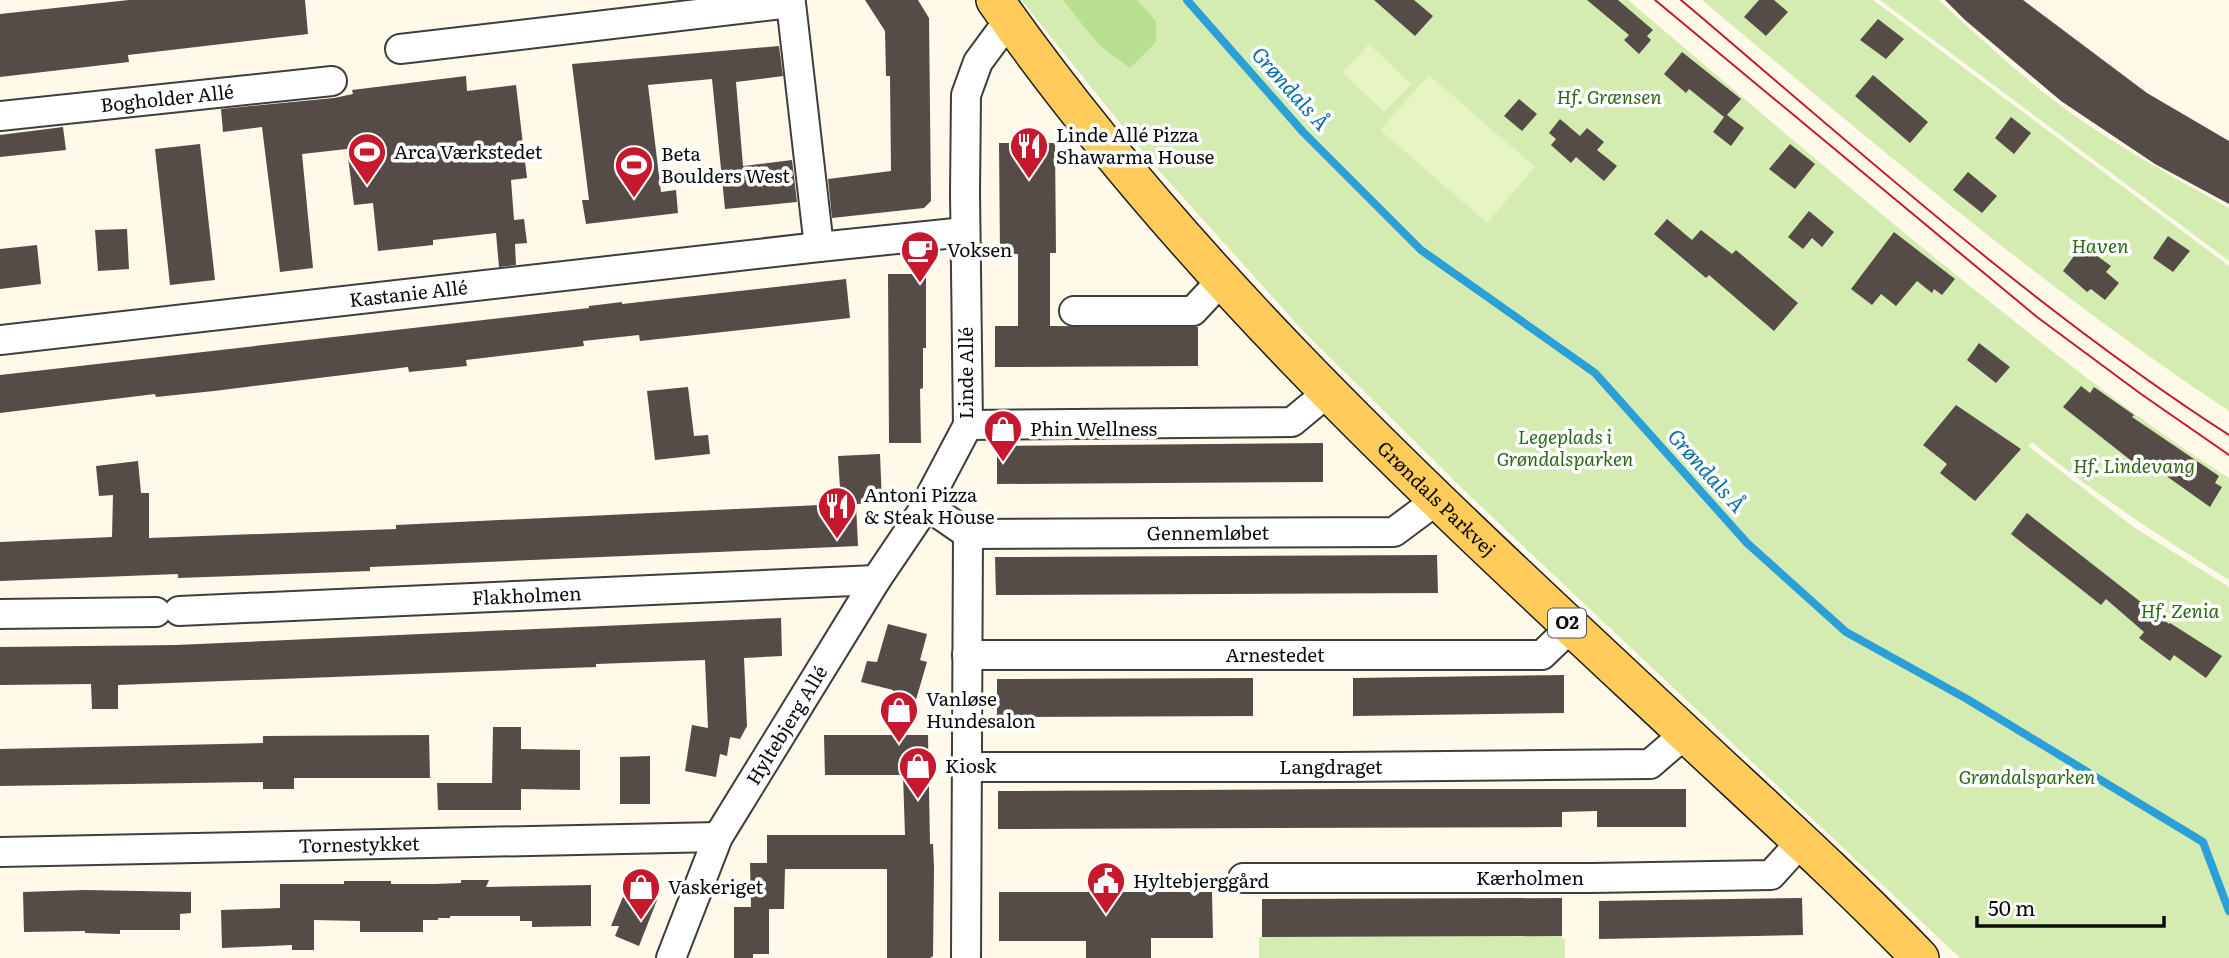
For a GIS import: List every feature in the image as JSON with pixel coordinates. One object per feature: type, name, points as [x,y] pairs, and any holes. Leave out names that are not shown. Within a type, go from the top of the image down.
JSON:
[{"type":"main road","name":"Grøndals Parkvej","points":[[1002,10],[1112,155],[1221,281],[1327,393],[1919,957]]},
{"type":"street","points":[[400,49],[791,3],[819,247]]},
{"type":"street","name":"Linde Allé","points":[[926,505],[968,425],[965,232],[967,95],[978,62],[1002,10]]},
{"type":"street","name":"Bogholder Allé","points":[[0,116],[332,81]]},
{"type":"street","name":"Kastanie Allé","points":[[0,340],[965,232]]},
{"type":"street","points":[[1074,310],[1193,311],[1221,281]]},
{"type":"street","points":[[968,425],[1292,422],[1327,393]]},
{"type":"street","name":"Gennemløbet","points":[[968,534],[1394,533],[1437,500]]},
{"type":"street","points":[[926,505],[968,534],[966,958]]},
{"type":"street","name":"Hyltebjerg Allé","points":[[671,958],[718,836],[876,580],[926,505]]},
{"type":"street","name":"Flakholmen","points":[[0,614],[168,612],[876,580]]},
{"type":"street","name":"Arnestedet","points":[[967,654],[1542,654],[1571,627]]},
{"type":"street","name":"Langdraget","points":[[965,767],[1650,764],[1685,734]]},
{"type":"street","name":"Tornestykket","points":[[0,852],[718,836]]},
{"type":"street","name":"Kærholmen","points":[[1243,878],[1772,875],[1801,842]]},
{"type":"green space","name":"Grøndalsparken","points":[[1021,0],[1628,0],[1977,292],[2127,408],[2229,478],[2229,580],[2104,497],[2032,442],[2028,446],[2135,528],[2229,587],[2229,958],[1960,958],[1470,496],[1304,332],[1153,164]]},
{"type":"green space","points":[[1063,0],[1137,0],[1156,21],[1156,42],[1130,68],[1098,44]]},
{"type":"green space","name":"Haven","points":[[1702,0],[1873,0],[2229,266],[2229,411],[2160,364],[2026,265]]},
{"type":"green space","points":[[1880,0],[1939,0],[2016,70],[2087,124],[2229,208],[2229,261]]},
{"type":"green space","points":[[1369,44],[1411,84],[1384,112],[1342,72]]},
{"type":"green space","points":[[1429,75],[1535,167],[1487,223],[1380,130]]},
{"type":"green space","points":[[1562,936],[1562,939],[1565,939],[1565,958],[1259,958],[1259,937]]},
{"type":"building","points":[[129,0],[305,0],[308,34],[128,55],[129,62],[0,77],[0,14]]},
{"type":"building","points":[[865,0],[918,0],[929,18],[931,201],[924,208],[832,218],[828,179],[891,171],[890,76],[886,76],[885,31]]},
{"type":"building","points":[[1374,0],[1414,0],[1433,16],[1415,36]]},
{"type":"building","points":[[1587,0],[1618,0],[1653,30],[1647,36],[1651,40],[1639,54],[1624,40],[1629,35]]},
{"type":"building","points":[[1759,0],[1774,0],[1788,12],[1766,36],[1744,17]]},
{"type":"building","points":[[1945,0],[2023,0],[2147,93],[2229,141],[2229,204],[2155,164],[2061,101]]},
{"type":"building","points":[[1878,19],[1904,39],[1886,59],[1860,40]]},
{"type":"building","points":[[779,46],[783,76],[736,82],[743,166],[792,160],[797,202],[725,209],[712,79],[648,85],[661,192],[676,190],[678,213],[586,224],[582,200],[589,200],[572,64]]},
{"type":"building","points":[[1682,52],[1741,99],[1727,115],[1744,128],[1731,146],[1713,132],[1724,117],[1689,89],[1686,93],[1664,74]]},
{"type":"building","points":[[1873,75],[1928,122],[1910,143],[1855,96]]},
{"type":"building","points":[[466,76],[467,91],[516,85],[527,178],[511,180],[514,220],[524,219],[527,243],[515,244],[516,265],[499,267],[496,233],[433,240],[433,245],[378,251],[373,203],[354,205],[347,149],[302,154],[313,268],[280,272],[262,127],[223,132],[221,109],[334,98],[353,94],[352,90]]},
{"type":"building","points":[[1519,99],[1537,114],[1522,131],[1504,116]]},
{"type":"building","points":[[2011,117],[2031,133],[2014,154],[1995,138]]},
{"type":"building","points":[[1560,119],[1580,136],[1587,128],[1604,142],[1597,150],[1617,166],[1604,181],[1576,157],[1571,163],[1551,145],[1556,139],[1549,133]]},
{"type":"building","points":[[63,127],[66,150],[0,157],[0,135]]},
{"type":"building","points":[[999,143],[1055,143],[1056,253],[1050,253],[1050,326],[1198,327],[1198,366],[995,367],[995,326],[1018,326],[1018,254],[1000,254]]},
{"type":"building","points":[[200,144],[215,280],[170,285],[155,149]]},
{"type":"building","points":[[1790,144],[1815,164],[1795,189],[1769,169]]},
{"type":"building","points":[[1968,172],[1997,196],[1982,213],[1953,190]]},
{"type":"building","points":[[1809,211],[1834,232],[1822,247],[1812,238],[1803,249],[1788,237]]},
{"type":"building","points":[[1667,219],[1692,240],[1701,230],[1732,254],[1736,250],[1798,303],[1774,331],[1709,275],[1706,278],[1654,234]]},
{"type":"building","points":[[127,229],[129,269],[98,271],[95,230]]},
{"type":"building","points":[[1894,232],[1955,279],[1942,295],[1934,289],[1932,293],[1917,281],[1896,306],[1881,294],[1872,305],[1851,289]]},
{"type":"building","points":[[2168,236],[2190,251],[2173,272],[2153,258]]},
{"type":"building","points":[[37,245],[41,284],[0,289],[0,249]]},
{"type":"building","points":[[2082,245],[2111,266],[2106,272],[2119,283],[2105,300],[2091,289],[2087,292],[2063,271]]},
{"type":"building","points":[[888,274],[926,274],[926,348],[923,348],[923,388],[920,389],[921,443],[889,443]]},
{"type":"building","points":[[846,279],[850,318],[640,341],[639,335],[583,341],[584,346],[466,360],[467,366],[409,372],[408,367],[214,391],[156,397],[155,394],[0,413],[0,375],[589,308],[622,302]]},
{"type":"building","points":[[1979,343],[2010,367],[1996,383],[1967,360]]},
{"type":"building","points":[[2081,386],[2090,393],[2094,387],[2134,415],[2132,417],[2219,476],[2215,483],[2222,487],[2210,507],[2148,463],[2143,470],[2063,407]]},
{"type":"building","points":[[688,387],[694,436],[708,435],[710,454],[655,460],[647,391]]},
{"type":"building","points":[[1956,405],[2021,449],[1975,501],[1940,473],[1947,464],[1923,445]]},
{"type":"building","points":[[1323,443],[1323,482],[997,484],[997,446]]},
{"type":"building","points":[[880,454],[882,503],[856,504],[858,546],[370,567],[370,571],[178,578],[178,574],[0,581],[0,542],[112,537],[113,495],[99,496],[96,466],[138,461],[141,493],[149,493],[149,538],[396,529],[396,525],[841,504],[838,456]]},
{"type":"building","points":[[2027,513],[2169,624],[2222,656],[2206,678],[2174,655],[2170,661],[2139,638],[2144,632],[2106,599],[2101,605],[2011,534]]},
{"type":"building","points":[[1437,555],[1438,593],[996,595],[995,557]]},
{"type":"building","points":[[781,618],[782,656],[744,658],[747,726],[740,739],[730,737],[727,756],[720,754],[716,777],[685,771],[692,725],[708,728],[705,660],[596,664],[596,667],[118,685],[118,709],[92,709],[91,684],[0,685],[0,647],[176,645]]},
{"type":"building","points":[[888,624],[927,634],[920,660],[927,662],[915,703],[891,696],[893,690],[861,682],[867,661],[877,662]]},
{"type":"building","points":[[1564,675],[1564,713],[1353,716],[1353,678]]},
{"type":"building","points":[[1253,678],[1253,716],[997,717],[997,679]]},
{"type":"building","points":[[493,727],[521,727],[521,749],[580,750],[580,790],[521,789],[521,810],[438,810],[437,783],[492,783]]},
{"type":"building","points":[[429,735],[430,778],[294,778],[294,789],[263,789],[263,782],[0,786],[0,749],[263,743],[263,736]]},
{"type":"building","points":[[824,735],[928,735],[930,844],[933,844],[934,868],[933,956],[930,958],[887,958],[887,869],[785,869],[784,909],[769,909],[769,954],[753,954],[753,958],[734,958],[734,907],[751,907],[750,863],[767,863],[767,835],[905,835],[903,775],[825,775]]},
{"type":"building","points":[[650,756],[650,804],[620,804],[620,757]]},
{"type":"building","points":[[1686,789],[1686,827],[1597,827],[1597,811],[1562,812],[1562,827],[998,829],[998,791]]},
{"type":"building","points":[[631,877],[661,890],[639,946],[615,936],[619,926],[611,926]]},
{"type":"building","points":[[461,880],[489,880],[486,887],[591,885],[591,926],[532,927],[532,921],[520,921],[520,916],[450,916],[438,920],[423,920],[423,932],[360,932],[360,921],[314,920],[314,950],[292,950],[292,945],[222,948],[221,910],[280,908],[280,884],[391,881],[391,884],[435,884],[461,883]]},
{"type":"building","points":[[23,892],[191,892],[191,913],[180,914],[180,930],[120,930],[120,934],[85,931],[24,932]]},
{"type":"building","name":"Hyltebjerggård","points":[[999,892],[1212,892],[1213,938],[1151,938],[1151,958],[1086,958],[1086,941],[999,941]]},
{"type":"building","points":[[1562,898],[1562,936],[1262,937],[1262,899]]},
{"type":"building","points":[[1802,898],[1803,935],[1599,939],[1599,901]]},
{"type":"waterway","name":"Grøndals Å","points":[[1187,0],[1303,132],[1421,250],[1595,373],[1747,543],[1846,632],[1967,699],[2203,842],[2229,911]]},
{"type":"tram line","points":[[1655,0],[2037,317],[2229,455]]},
{"type":"tram line","points":[[1681,0],[1948,227],[2017,282],[2157,387],[2229,435]]},
{"type":"place","name":"Linde Allé Pizza Shawarma House","points":[[1029,180]]},
{"type":"place","name":"Arca Værkstedet","points":[[367,186]]},
{"type":"place","name":"Beta Boulders West","points":[[634,199]]},
{"type":"place","name":"Voksen","points":[[920,284]]},
{"type":"place","name":"Phin Wellness","points":[[1003,463]]},
{"type":"place","name":"Antoni Pizza & Steak House","points":[[837,540]]},
{"type":"place","name":"Vanløse Hundesalon","points":[[899,744]]},
{"type":"place","name":"Kiosk","points":[[918,800]]},
{"type":"place","name":"Hyltebjerggård","points":[[1106,915]]},
{"type":"place","name":"Vaskeriget","points":[[641,921]]},
{"type":"park label","name":"Hf. Grænsen","points":[[1609,97]]},
{"type":"park label","name":"Legeplads i Grøndalsparken","points":[[1565,448]]},
{"type":"park label","name":"Hf. Lindevang","points":[[2134,466]]},
{"type":"park label","name":"Hf. Zenia","points":[[2180,611]]}]
